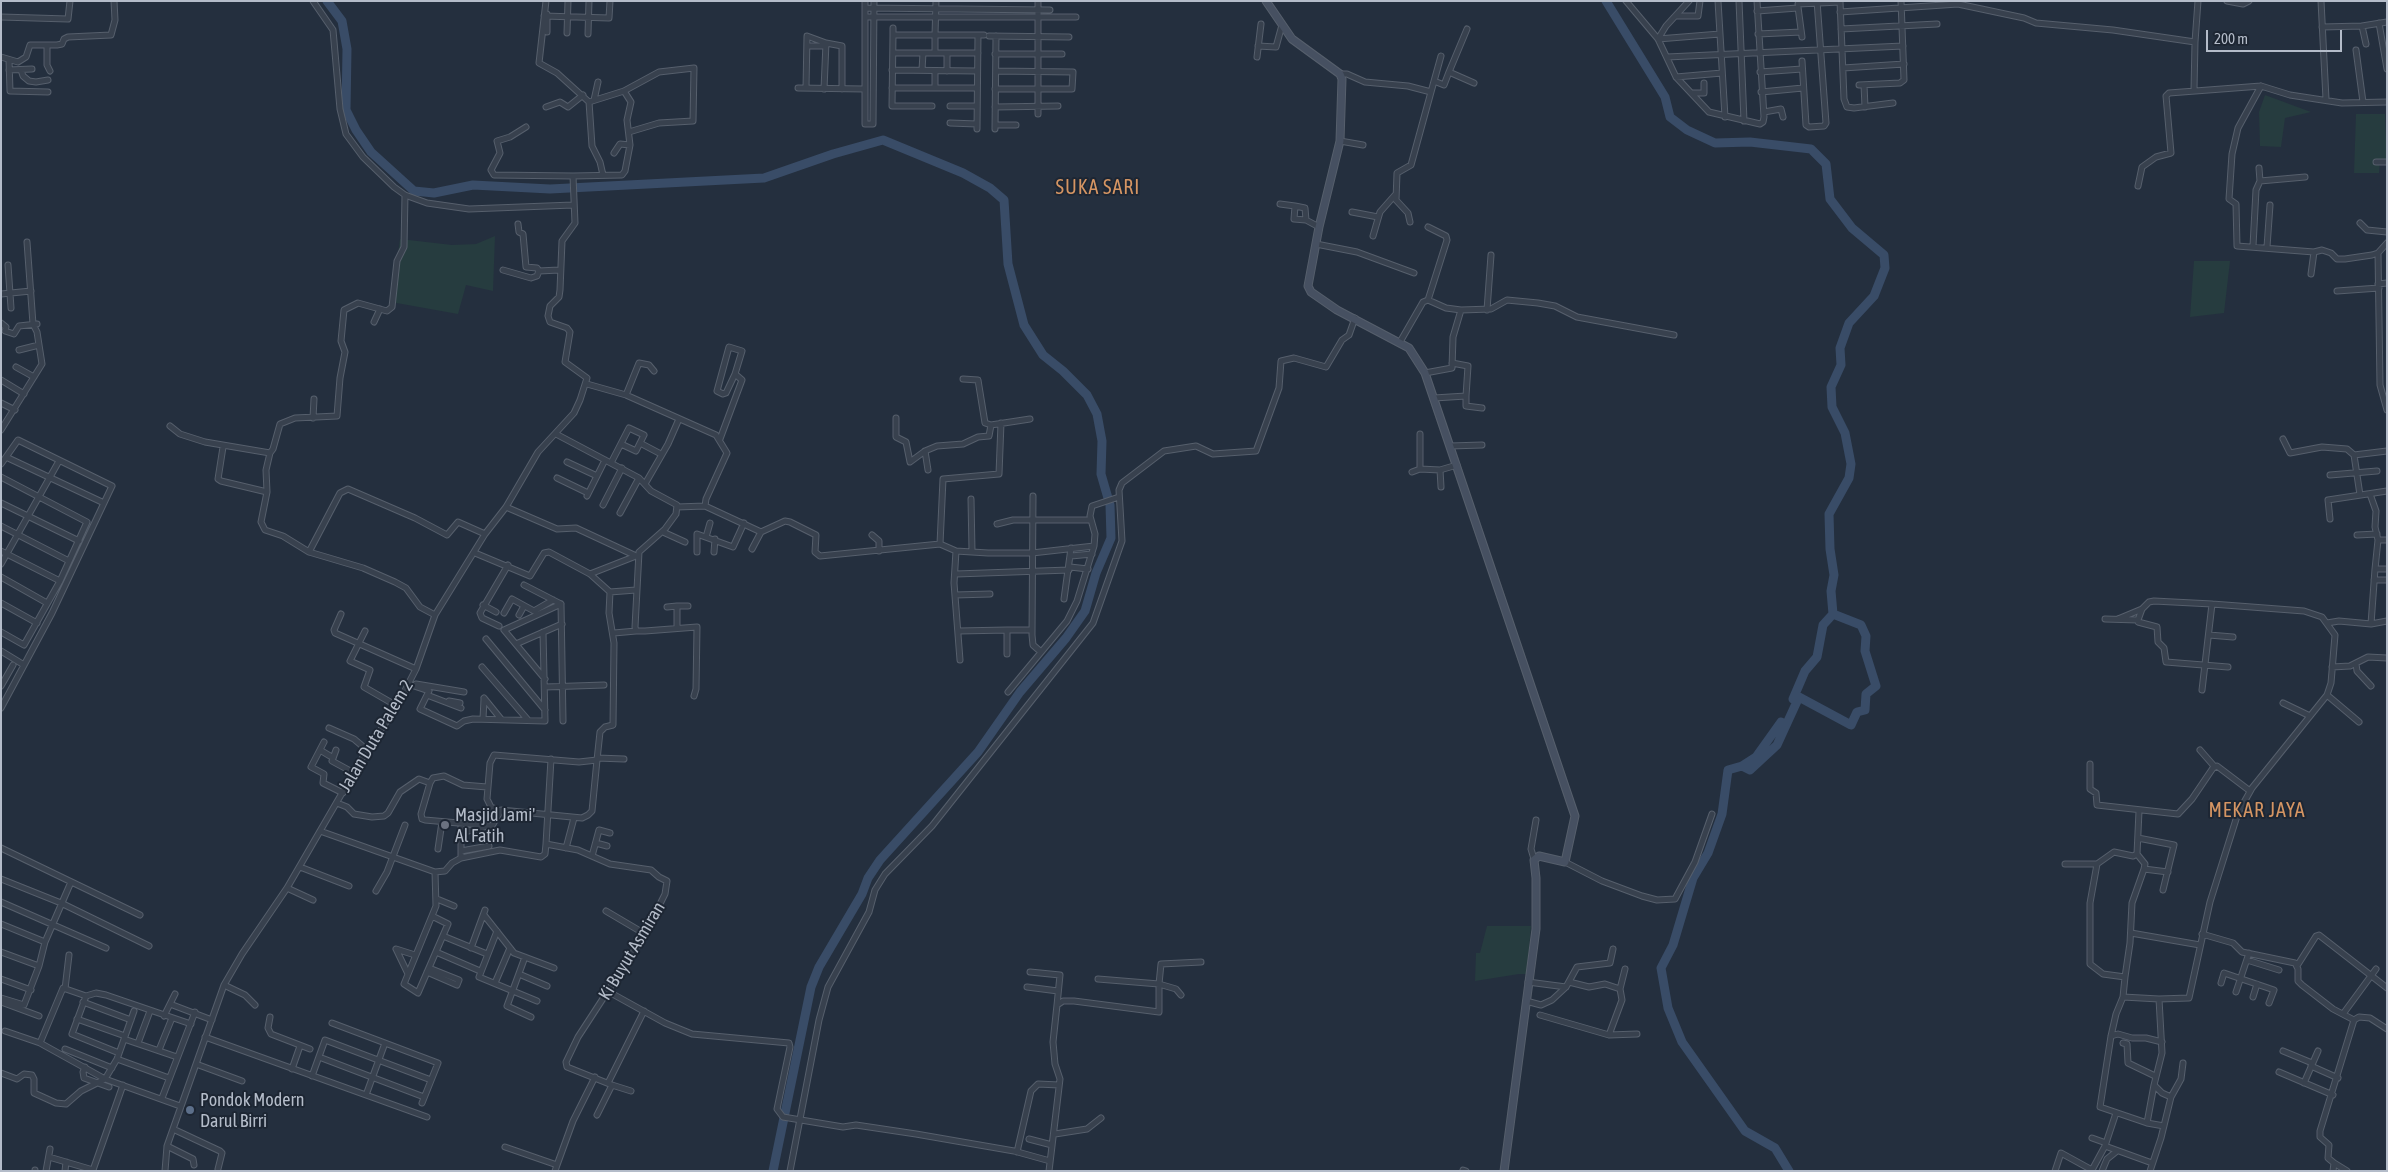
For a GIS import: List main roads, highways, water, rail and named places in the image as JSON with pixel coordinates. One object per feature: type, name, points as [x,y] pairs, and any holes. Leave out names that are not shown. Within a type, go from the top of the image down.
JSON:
[{"type":"waterway","points":[[327,1],[342,21],[347,49],[346,110],[356,130],[371,152],[414,191],[434,193],[473,185],[550,189],[764,178],[833,154],[883,140],[963,173],[990,188],[1004,200],[1008,264],[1024,325],[1043,355],[1063,371],[1087,395],[1097,414],[1102,441],[1101,474],[1110,505],[1111,538],[1096,573],[1085,611],[1066,638],[1020,692],[978,752],[880,860],[868,878],[862,894],[819,967],[811,987],[773,1171]]},
{"type":"waterway","points":[[1606,1],[1665,97],[1670,117],[1687,130],[1715,143],[1750,142],[1811,149],[1826,164],[1830,199],[1852,228],[1884,255],[1885,268],[1874,296],[1849,323],[1840,348],[1841,365],[1831,387],[1832,407],[1845,433],[1851,464],[1849,478],[1829,514],[1830,549],[1834,575],[1831,591],[1833,614],[1861,625],[1866,636],[1865,651],[1876,686],[1866,694],[1865,710],[1857,712],[1851,725],[1799,697],[1777,745],[1750,770],[1742,766],[1728,770],[1722,814],[1708,853],[1693,878],[1673,945],[1661,968],[1668,1008],[1682,1042],[1745,1131],[1775,1148],[1789,1171]]},
{"type":"waterway","points":[[1793,699],[1805,671],[1817,657],[1823,625],[1833,614]]},
{"type":"waterway","points":[[1742,766],[1756,757],[1781,722]]},
{"type":"place","name":"Masjid Jami' Al Fatih","points":[[445,825]]},
{"type":"place","name":"Pondok Modern Darul Birri","points":[[190,1110]]},
{"type":"district","name":"SUKA SARI","points":[[1098,188]]},
{"type":"district","name":"MEKAR JAYA","points":[[2257,811]]}]
